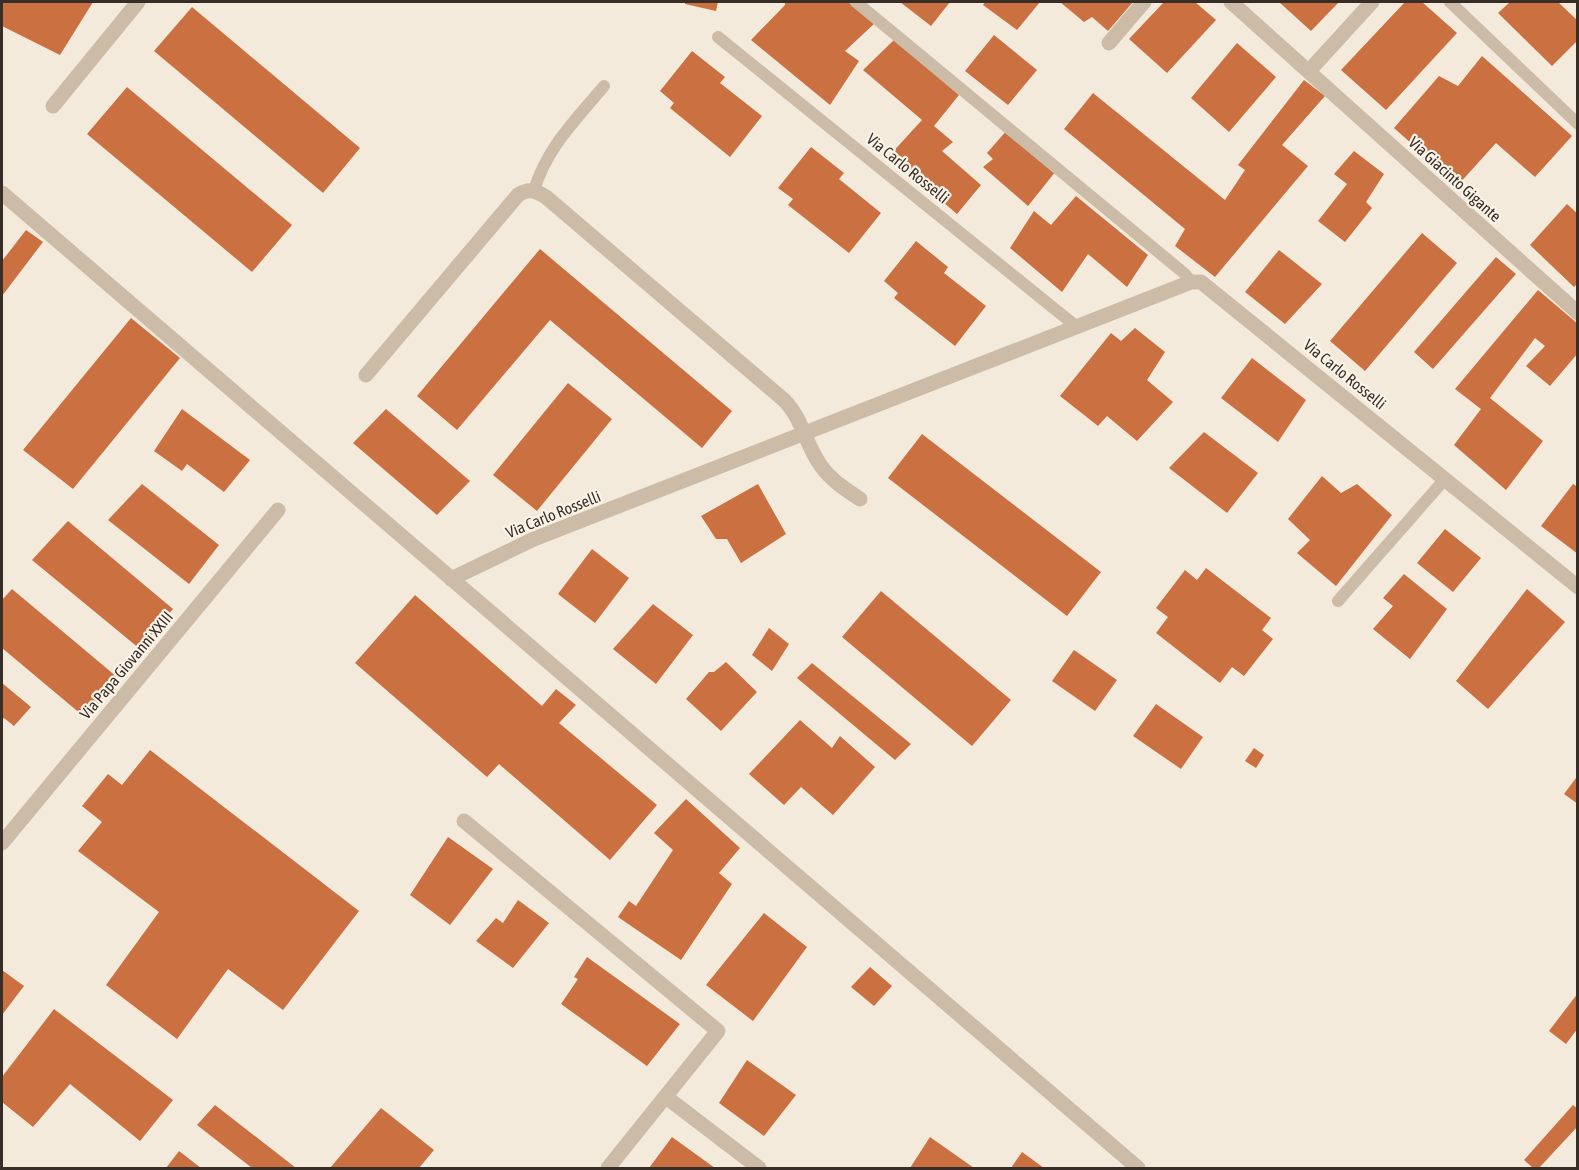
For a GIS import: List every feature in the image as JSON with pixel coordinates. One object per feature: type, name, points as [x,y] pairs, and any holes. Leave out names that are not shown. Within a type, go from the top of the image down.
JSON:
[{"type":"street","points":[[53,106],[138,2]]},
{"type":"street","points":[[1109,43],[1144,2]]},
{"type":"street","name":"Via Giacinto Gigante","points":[[1231,2],[1578,313]]},
{"type":"street","points":[[1309,71],[1371,2]]},
{"type":"street","points":[[366,375],[518,195],[526,190],[534,190],[546,197],[784,399],[794,412],[820,464],[829,476],[860,500]]},
{"type":"street","points":[[2,193],[1138,1168]]},
{"type":"street","name":"Via Carlo Rosselli","points":[[451,579],[534,539],[1191,282],[1201,282],[1578,587]]},
{"type":"street","name":"Via Papa Giovanni XXIII","points":[[2,843],[278,510]]},
{"type":"street","points":[[464,821],[718,1031],[609,1168]]},
{"type":"street","points":[[666,1097],[759,1168]]},
{"type":"lane","name":"Via Carlo Rosselli","points":[[856,2],[1185,274],[1191,282]]},
{"type":"lane","points":[[1450,2],[1578,124]]},
{"type":"lane","name":"Via Carlo Rosselli","points":[[717,37],[1077,327]]},
{"type":"lane","points":[[534,190],[542,164],[551,150],[604,86]]},
{"type":"lane","points":[[1338,601],[1445,479]]},
{"type":"building","points":[[2,2],[93,2],[60,55],[2,26]]},
{"type":"building","points":[[685,2],[718,2],[716,11],[685,4]]},
{"type":"building","points":[[785,2],[848,2],[875,23],[845,51],[859,61],[830,105],[751,40],[785,5]]},
{"type":"building","points":[[900,2],[950,2],[931,26]]},
{"type":"building","points":[[985,2],[1040,2],[1017,30],[983,5]]},
{"type":"building","points":[[1060,2],[1133,2],[1108,31],[1092,17],[1084,22]]},
{"type":"building","points":[[1164,2],[1195,2],[1216,20],[1167,73],[1129,39]]},
{"type":"building","points":[[1279,2],[1339,2],[1311,31]]},
{"type":"building","points":[[1405,2],[1422,2],[1457,33],[1386,110],[1341,70]]},
{"type":"building","points":[[1510,2],[1558,2],[1578,21],[1578,40],[1552,66],[1498,13]]},
{"type":"building","points":[[192,7],[360,148],[323,193],[154,51]]},
{"type":"building","points":[[994,35],[1037,70],[1008,105],[965,71]]},
{"type":"building","points":[[894,40],[959,95],[934,126],[953,142],[942,151],[981,185],[957,214],[889,156],[922,120],[863,70]]},
{"type":"building","points":[[1237,43],[1276,77],[1229,132],[1191,98]]},
{"type":"building","points":[[692,51],[725,77],[720,83],[762,116],[730,157],[670,108],[674,103],[660,91]]},
{"type":"building","points":[[1482,56],[1572,136],[1535,177],[1496,143],[1458,185],[1394,128],[1439,76],[1458,86]]},
{"type":"building","points":[[1304,80],[1325,96],[1282,145],[1308,166],[1215,277],[1175,246],[1185,229],[1064,129],[1093,93],[1225,200],[1245,170],[1238,165]]},
{"type":"building","points":[[127,87],[292,225],[252,272],[87,134]]},
{"type":"building","points":[[1008,129],[1056,171],[1028,206],[983,167],[993,159],[987,153]]},
{"type":"building","points":[[811,147],[844,173],[839,179],[881,213],[849,253],[788,205],[793,199],[778,188]]},
{"type":"building","points":[[1354,151],[1384,174],[1366,202],[1372,208],[1345,242],[1318,221],[1347,184],[1334,174]]},
{"type":"building","points":[[1076,196],[1148,255],[1127,287],[1088,254],[1062,292],[1010,248],[1034,211],[1051,225]]},
{"type":"building","points":[[1567,204],[1578,214],[1578,283],[1574,287],[1530,245]]},
{"type":"building","points":[[26,230],[43,242],[2,296],[2,261]]},
{"type":"building","points":[[1422,233],[1457,263],[1365,371],[1330,341]]},
{"type":"building","points":[[916,241],[948,267],[944,273],[986,306],[955,346],[894,298],[898,293],[884,281]]},
{"type":"building","points":[[540,249],[732,411],[702,448],[550,320],[457,430],[417,396]]},
{"type":"building","points":[[1279,250],[1322,284],[1285,324],[1245,292]]},
{"type":"building","points":[[1496,257],[1516,274],[1433,369],[1414,352]]},
{"type":"building","points":[[1538,290],[1578,324],[1578,353],[1550,386],[1526,366],[1545,346],[1535,338],[1490,398],[1543,441],[1506,490],[1454,445],[1481,409],[1455,389]]},
{"type":"building","points":[[131,318],[180,358],[73,489],[23,450]]},
{"type":"building","points":[[1135,328],[1165,352],[1147,380],[1173,402],[1137,441],[1107,416],[1098,426],[1060,396],[1111,333],[1121,341]]},
{"type":"building","points":[[1252,358],[1306,400],[1278,442],[1221,398]]},
{"type":"building","points":[[568,383],[612,419],[537,511],[493,475]]},
{"type":"building","points":[[182,409],[250,460],[224,492],[187,464],[182,471],[154,451]]},
{"type":"building","points":[[386,409],[470,481],[437,515],[353,443]]},
{"type":"building","points":[[1204,432],[1258,473],[1227,513],[1169,468]]},
{"type":"building","points":[[922,434],[1101,572],[1067,616],[888,478]]},
{"type":"building","points":[[1322,476],[1341,493],[1357,484],[1392,515],[1336,586],[1297,553],[1310,540],[1288,519]]},
{"type":"building","points":[[142,484],[219,545],[189,584],[108,520]]},
{"type":"building","points":[[758,484],[786,534],[741,563],[727,539],[716,539],[701,516]]},
{"type":"building","points":[[1573,484],[1578,487],[1578,554],[1541,526]]},
{"type":"building","points":[[68,521],[173,609],[140,649],[32,560]]},
{"type":"building","points":[[1445,529],[1481,558],[1453,592],[1417,563]]},
{"type":"building","points":[[592,549],[629,578],[595,623],[558,594]]},
{"type":"building","points":[[1206,568],[1271,618],[1262,630],[1273,639],[1244,676],[1232,667],[1220,683],[1156,633],[1168,617],[1156,608],[1185,570],[1197,580]]},
{"type":"building","points":[[1404,574],[1447,609],[1410,659],[1373,629],[1393,606],[1383,598]]},
{"type":"building","points":[[12,589],[117,677],[88,720],[2,648],[2,600]]},
{"type":"building","points":[[1527,589],[1565,622],[1488,709],[1456,681]]},
{"type":"building","points":[[881,591],[1011,700],[972,746],[842,637]]},
{"type":"building","points":[[415,595],[542,706],[556,689],[576,705],[559,723],[657,805],[610,860],[499,764],[487,777],[355,663]]},
{"type":"building","points":[[653,604],[693,635],[656,684],[613,649]]},
{"type":"building","points":[[769,628],[789,644],[772,671],[752,655]]},
{"type":"building","points":[[1074,650],[1117,680],[1095,711],[1052,681]]},
{"type":"building","points":[[726,662],[757,692],[721,731],[686,699],[709,672],[714,672]]},
{"type":"building","points":[[812,663],[911,744],[895,760],[797,678]]},
{"type":"building","points":[[2,683],[31,707],[14,726],[4,718],[2,720]]},
{"type":"building","points":[[1156,704],[1203,737],[1181,769],[1133,736]]},
{"type":"building","points":[[800,720],[832,748],[840,736],[875,767],[833,815],[801,787],[784,805],[749,774]]},
{"type":"building","points":[[1254,748],[1264,755],[1256,768],[1245,761]]},
{"type":"building","points":[[150,750],[359,911],[283,1010],[228,969],[177,1039],[106,985],[159,912],[78,851],[102,822],[82,806],[108,774],[122,785]]},
{"type":"building","points":[[1576,778],[1578,779],[1578,804],[1564,794]]},
{"type":"building","points":[[686,799],[740,848],[719,873],[732,884],[681,960],[618,917],[629,901],[636,906],[673,850],[654,833]]},
{"type":"building","points":[[448,837],[493,869],[450,925],[410,895]]},
{"type":"building","points":[[518,900],[549,923],[513,968],[476,941],[496,918],[503,923]]},
{"type":"building","points":[[764,913],[807,947],[753,1021],[706,985]]},
{"type":"building","points":[[587,957],[680,1024],[647,1066],[561,1004],[578,979],[574,977]]},
{"type":"building","points":[[870,967],[892,986],[874,1006],[851,987]]},
{"type":"building","points":[[2,970],[24,986],[2,1015]]},
{"type":"building","points":[[1578,993],[1578,1028],[1566,1044],[1549,1031]]},
{"type":"building","points":[[54,1009],[173,1100],[140,1141],[70,1084],[33,1127],[2,1102],[2,1077]]},
{"type":"building","points":[[747,1060],[796,1095],[764,1136],[719,1103]]},
{"type":"building","points":[[215,1105],[296,1168],[252,1168],[197,1125]]},
{"type":"building","points":[[1573,1105],[1578,1109],[1578,1126],[1539,1168],[1533,1168],[1524,1160]]},
{"type":"building","points":[[381,1108],[434,1150],[419,1168],[330,1168]]},
{"type":"building","points":[[672,1137],[715,1168],[649,1168]]},
{"type":"building","points":[[930,1137],[974,1168],[910,1168]]},
{"type":"building","points":[[179,1151],[201,1168],[166,1168]]},
{"type":"building","points":[[1022,1152],[1044,1168],[1011,1168]]}]
